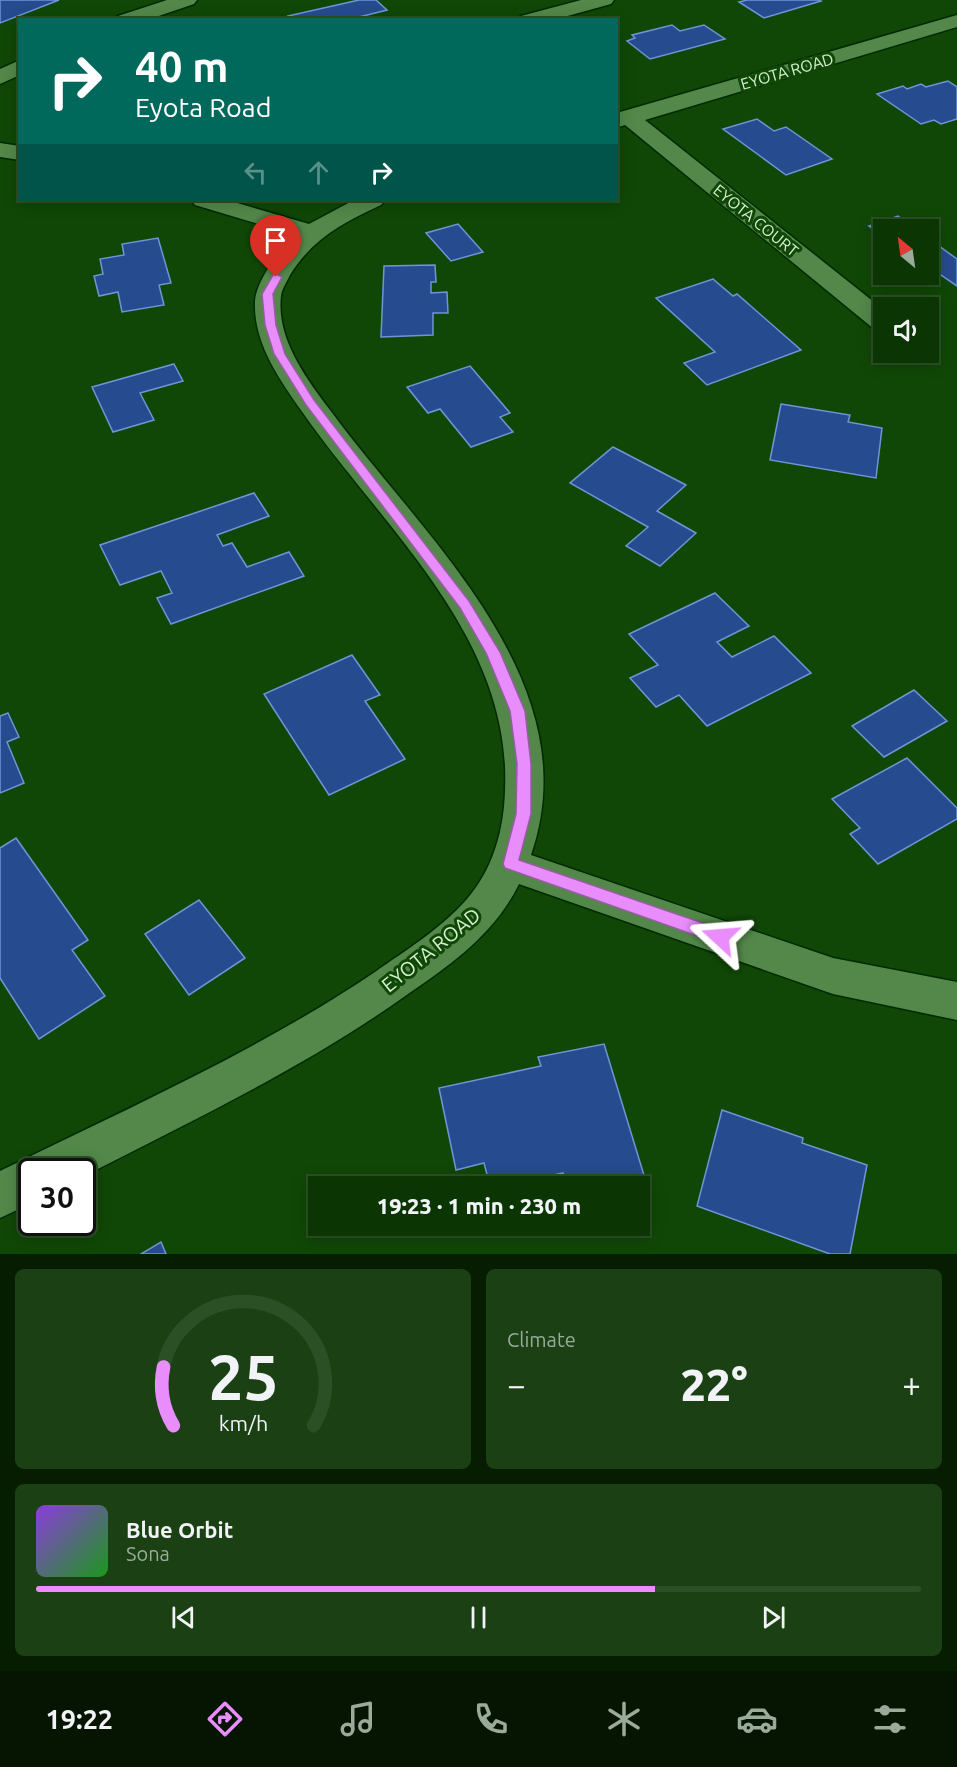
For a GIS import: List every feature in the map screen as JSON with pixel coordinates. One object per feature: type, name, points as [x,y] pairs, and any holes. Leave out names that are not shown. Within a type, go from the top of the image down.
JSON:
[{"type":"street","points":[[131,18],[187,0]]},
{"type":"street","points":[[536,18],[604,0]]},
{"type":"street","name":"EYOTA ROAD","points":[[622,119],[957,21]]},
{"type":"street","points":[[0,78],[18,67]]},
{"type":"street","name":"EYOTA COURT","points":[[622,119],[873,314]]},
{"type":"street","points":[[0,150],[18,153]]},
{"type":"street","points":[[206,201],[309,232]]},
{"type":"street","name":"EYOTA ROAD","points":[[73,1158],[285,1049],[361,1006],[425,959],[482,910],[510,864],[524,814],[524,764],[518,711],[493,652],[464,605],[310,402],[279,354],[271,325],[267,294],[285,261],[309,232],[371,201]]},
{"type":"street","points":[[510,864],[833,976],[957,1001]]},
{"type":"street","points":[[0,1195],[18,1186]]},
{"type":"building","points":[[0,0],[59,0],[0,23]]},
{"type":"building","points":[[359,0],[376,0],[387,10],[355,18],[290,18],[288,16]]},
{"type":"building","points":[[747,0],[821,1],[764,18],[739,2]]},
{"type":"building","points":[[672,25],[680,31],[704,25],[725,39],[650,59],[627,41],[635,38],[632,35]]},
{"type":"building","points":[[948,81],[957,87],[957,119],[941,124],[934,120],[921,124],[877,94],[903,86],[907,89],[921,84],[926,87]]},
{"type":"building","points":[[757,119],[774,131],[786,127],[832,159],[786,175],[723,129]]},
{"type":"building","points":[[458,224],[483,252],[451,261],[426,233]]},
{"type":"building","points":[[158,238],[171,283],[159,285],[164,305],[122,312],[118,292],[99,296],[94,276],[103,274],[100,259],[124,255],[122,244]]},
{"type":"building","points":[[939,246],[957,259],[957,286],[939,274]]},
{"type":"building","points":[[435,265],[436,282],[431,282],[431,293],[447,292],[448,313],[433,313],[433,335],[381,337],[384,266]]},
{"type":"building","points":[[713,279],[733,296],[737,294],[801,350],[707,385],[684,363],[715,352],[656,298]]},
{"type":"building","points":[[174,364],[183,381],[140,393],[154,420],[113,432],[92,387]]},
{"type":"building","points":[[470,366],[510,413],[500,417],[513,432],[471,447],[440,409],[428,413],[407,387]]},
{"type":"building","points":[[781,404],[850,415],[848,422],[882,428],[876,478],[770,460]]},
{"type":"building","points":[[613,447],[686,485],[657,511],[696,533],[660,566],[626,546],[648,527],[570,483]]},
{"type":"building","points":[[254,493],[269,516],[217,535],[223,546],[232,543],[247,567],[289,552],[304,576],[171,624],[157,598],[172,593],[161,571],[120,585],[100,545]]},
{"type":"building","points":[[715,593],[749,626],[717,642],[732,657],[774,636],[811,673],[707,726],[679,695],[656,707],[630,678],[658,665],[629,634]]},
{"type":"building","points":[[352,655],[380,695],[365,701],[405,759],[329,795],[264,694]]},
{"type":"building","points":[[914,690],[947,721],[884,757],[852,726]]},
{"type":"building","points":[[8,713],[19,737],[7,742],[24,783],[0,793],[0,716]]},
{"type":"building","points":[[907,758],[957,808],[957,819],[878,864],[850,834],[860,828],[832,799]]},
{"type":"building","points":[[16,838],[88,940],[72,950],[105,996],[39,1039],[0,978],[0,848]]},
{"type":"building","points":[[199,900],[245,958],[189,995],[145,934]]},
{"type":"building","points":[[604,1044],[644,1176],[564,1176],[563,1173],[549,1176],[487,1176],[484,1163],[456,1170],[439,1088],[541,1066],[538,1057]]},
{"type":"building","points":[[722,1110],[803,1138],[802,1143],[867,1165],[850,1254],[830,1254],[697,1206]]},
{"type":"building","points":[[161,1242],[166,1254],[141,1254]]},
{"type":"route","points":[[276,277],[267,294],[271,325],[279,354],[310,402],[464,605],[493,652],[518,711],[524,764],[524,814],[510,864],[720,937]]}]
